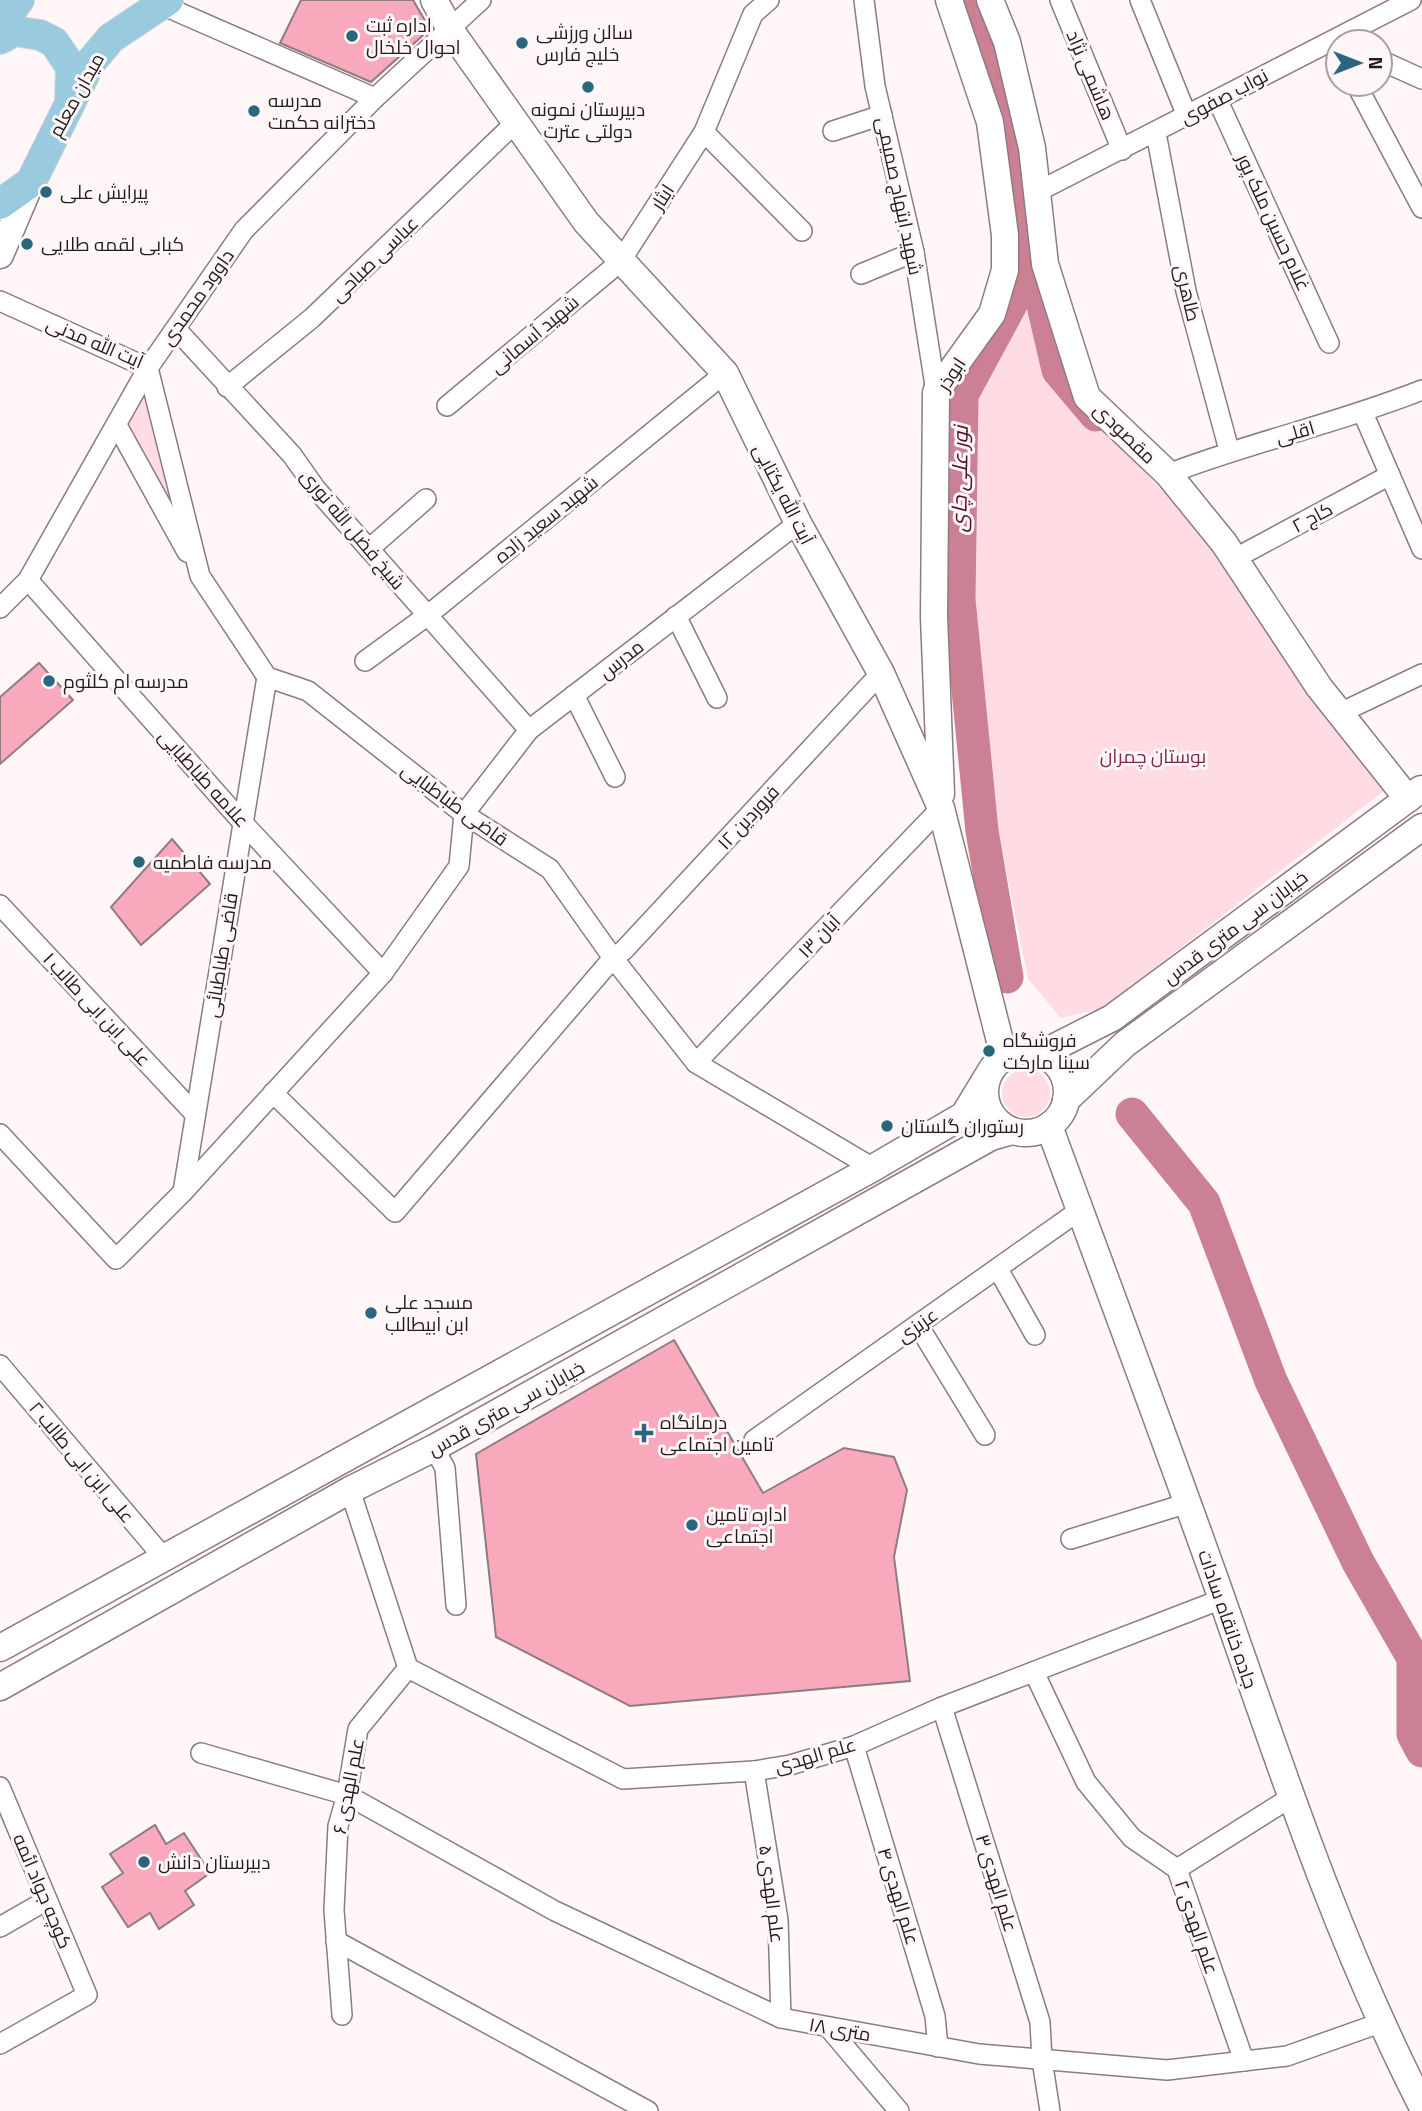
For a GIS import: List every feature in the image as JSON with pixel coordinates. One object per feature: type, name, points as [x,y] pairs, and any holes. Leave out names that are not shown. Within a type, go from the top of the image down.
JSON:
[{"type":"main road","name":"آیت الله یکتایی","points":[[434,0],[451,31],[586,222],[725,373],[798,523],[880,673],[942,808],[995,1067]]},
{"type":"main road","name":"ابوذر","points":[[942,808],[934,617],[936,392],[992,314],[1005,270],[1005,235],[990,122],[949,0]]},
{"type":"main road","name":"مقصودی","points":[[990,0],[1010,55],[1032,148],[1045,264],[1087,397],[1168,474],[1234,559],[1340,713],[1415,793]]},
{"type":"main road","name":"میدان معلم","points":[[0,204],[31,182],[69,100],[90,63],[111,38],[165,3]]},
{"type":"main road","points":[[5,20],[14,31],[40,35],[54,42],[71,67],[69,100]]},
{"type":"main road","points":[[0,255],[31,182]]},
{"type":"main road","name":"خیابان سی متری قدس","points":[[1041,1054],[1112,1018],[1415,793]]},
{"type":"main road","name":"خیابان سی متری قدس","points":[[1066,1100],[1125,1044],[1422,827]]},
{"type":"main road","points":[[1015,1052],[1041,1054],[1051,1060],[1064,1078],[1066,1100],[1063,1110],[1049,1126],[1029,1134],[1012,1131],[1000,1125],[986,1104],[995,1067],[1015,1052]]},
{"type":"main road","name":"خیابان سی متری قدس","points":[[0,1648],[492,1379],[964,1115],[995,1067]]},
{"type":"main road","name":"جاده خانقاه سادات","points":[[1049,1126],[1188,1503],[1290,1798],[1380,2023],[1422,2106]]},
{"type":"main road","name":"خیابان سی متری قدس","points":[[0,1687],[350,1490],[507,1408],[991,1137],[1012,1131]]},
{"type":"main road","points":[[492,1379],[507,1408]]},
{"type":"street","name":"داوود محمدی","points":[[0,608],[29,580],[149,368],[244,230],[375,98],[451,31],[481,0]]},
{"type":"street","name":"ایثار","points":[[620,262],[704,132],[753,14],[769,0]]},
{"type":"street","name":"شهید ابتهاج صمیمی","points":[[864,0],[882,115],[914,252],[936,392]]},
{"type":"street","name":"هاشمی نژاد","points":[[1060,0],[1122,150]]},
{"type":"street","points":[[1140,0],[1187,116]]},
{"type":"street","name":"نواب صفوی","points":[[1363,28],[1411,0]]},
{"type":"street","points":[[165,3],[375,98]]},
{"type":"street","name":"نواب صفوی","points":[[1037,191],[1324,49]]},
{"type":"street","points":[[1394,66],[1422,79]]},
{"type":"street","points":[[1363,98],[1422,208]]},
{"type":"street","name":"غلام حسین ملک پور","points":[[1218,101],[1329,343]]},
{"type":"street","points":[[833,131],[882,115]]},
{"type":"street","name":"عباسی صباحی","points":[[226,387],[312,318],[515,123]]},
{"type":"street","points":[[704,132],[802,231]]},
{"type":"street","name":"طاهری","points":[[1156,133],[1186,291],[1229,450]]},
{"type":"street","points":[[861,274],[914,252]]},
{"type":"street","name":"شهید آسمانی","points":[[447,406],[620,262]]},
{"type":"street","name":"آیت الله مدنی","points":[[0,301],[149,368]]},
{"type":"street","name":"شیخ فضل الله نوری","points":[[177,331],[226,387],[292,455],[316,488],[529,730]]},
{"type":"street","points":[[149,368],[200,576]]},
{"type":"street","name":"شهید سعید زاده","points":[[365,661],[428,615],[725,373]]},
{"type":"street","name":"اقلی","points":[[1168,474],[1229,450],[1363,413],[1422,390]]},
{"type":"street","points":[[1363,413],[1422,549]]},
{"type":"street","points":[[118,427],[200,576],[267,677]]},
{"type":"street","name":"کاج ۲","points":[[1234,559],[1390,475]]},
{"type":"street","points":[[369,549],[425,499]]},
{"type":"street","name":"مدرس","points":[[464,814],[529,730],[798,523]]},
{"type":"street","name":"علامه طباطبایی","points":[[29,580],[243,822],[383,973]]},
{"type":"street","points":[[676,617],[717,698]]},
{"type":"street","name":"۱۲ فروردین","points":[[273,1093],[396,1212],[613,958],[625,950],[880,673]]},
{"type":"street","points":[[1340,713],[1422,674]]},
{"type":"street","name":"قاضی طباطبایی","points":[[267,677],[307,691],[464,814],[550,869],[613,958],[696,1063],[873,1168]]},
{"type":"street","name":"قاضی طباطبائی","points":[[183,1192],[267,677]]},
{"type":"street","points":[[574,695],[615,777]]},
{"type":"street","name":"۱۳ آبان","points":[[696,1063],[942,808]]},
{"type":"street","points":[[0,1135],[116,1259],[183,1192],[383,973],[458,866],[464,814]]},
{"type":"street","name":"علی ابن ابی طالب ۱","points":[[0,905],[194,1113]]},
{"type":"street","name":"عزیزی","points":[[754,1440],[1080,1210]]},
{"type":"street","points":[[998,1269],[1035,1335]]},
{"type":"street","points":[[918,1325],[985,1435]]},
{"type":"street","name":"علی ابن ابی طالب ۲","points":[[0,1365],[164,1558]]},
{"type":"street","points":[[434,1448],[445,1468],[456,1605]]},
{"type":"street","points":[[350,1490],[408,1668]]},
{"type":"street","points":[[1071,1539],[1188,1503]]},
{"type":"street","name":"علم الهدی","points":[[408,1668],[623,1779],[754,1772],[790,1765],[854,1746],[942,1707],[1222,1599]]},
{"type":"street","name":"علم الهدی ۶","points":[[342,2015],[334,1910],[338,1826],[347,1795],[358,1729],[408,1668]]},
{"type":"street","name":"علم الهدی ۲","points":[[1034,1672],[1086,1782],[1132,1838],[1177,1869],[1244,2061]]},
{"type":"street","name":"علم الهدی ۳","points":[[942,1707],[1040,2022],[1042,2060],[1050,2111]]},
{"type":"street","name":"علم الهدی ۴","points":[[854,1746],[934,2016],[938,2047]]},
{"type":"street","name":"۱۸ متری","points":[[201,1753],[347,1795],[555,1911],[782,2018],[938,2047],[1042,2060],[1167,2070],[1287,2056],[1380,2023]]},
{"type":"street","name":"علم الهدی ۵","points":[[754,1772],[778,1920],[782,2018]]},
{"type":"street","name":"کوچه جواد ائمه","points":[[0,1787],[5,1811],[47,1900],[87,1995],[0,2043]]},
{"type":"street","points":[[1177,1869],[1290,1798]]},
{"type":"street","points":[[0,1927],[47,1900]]},
{"type":"street","points":[[336,1941],[648,2111]]},
{"type":"street","points":[[828,2027],[898,2111]]},
{"type":"green space","name":"بوستان چمران","points":[[1022,310],[1043,317],[1074,362],[1095,418],[1230,564],[1385,790],[1103,1008],[1061,1018],[1028,979],[976,721],[968,409]]},
{"type":"green space","points":[[147,386],[186,542],[124,428]]},
{"type":"green space","points":[[1026,1069],[1043,1076],[1050,1093],[1043,1110],[1026,1117],[1009,1110],[1002,1093],[1009,1076]]},
{"type":"building","name":"اداره ثبت احوال خلخال","points":[[301,0],[413,0],[430,29],[371,82],[280,43]]},
{"type":"building","points":[[39,663],[73,700],[0,764],[0,697]]},
{"type":"building","points":[[172,839],[210,884],[141,945],[111,907]]},
{"type":"building","name":"اداره تامین اجتماعی","points":[[674,1340],[763,1493],[844,1448],[894,1457],[907,1490],[894,1557],[910,1681],[630,1706],[496,1637],[476,1454]]},
{"type":"building","points":[[155,1825],[166,1844],[184,1833],[210,1873],[185,1891],[194,1905],[159,1929],[150,1913],[128,1927],[102,1887],[123,1873],[110,1854]]},
{"type":"waterway","name":"نور علی چای","points":[[972,0],[992,46],[1026,240],[1016,295],[962,395],[959,600],[982,831],[1007,977]]},
{"type":"waterway","points":[[1033,262],[1058,370],[1096,415]]},
{"type":"waterway","points":[[1132,1114],[1204,1203],[1271,1381],[1358,1562],[1413,1658],[1413,1734],[1422,1751]]},
{"type":"place","name":"اداره ثبت احوال خلخال","points":[[352,36]]},
{"type":"place","name":"سالن ورزشی خلیج فارس","points":[[522,43]]},
{"type":"place","name":"دبیرستان نمونه دولتی عترت","points":[[588,87]]},
{"type":"place","name":"مدرسه دخترانه حکمت","points":[[254,111]]},
{"type":"place","name":"پیرایش علی","points":[[46,192]]},
{"type":"place","name":"کبابی لقمه طلایی","points":[[27,244]]},
{"type":"place","name":"مدرسه ام کلثوم","points":[[49,681]]},
{"type":"place","name":"مدرسه فاطمیه","points":[[139,862]]},
{"type":"place","name":"فروشگاه سینا مارکت","points":[[989,1051]]},
{"type":"place","name":"رستوران گلستان","points":[[887,1126]]},
{"type":"place","name":"مسجد علی ابن ابیطالب","points":[[371,1313]]},
{"type":"place","name":"درمانگاه تامین اجتماعی","points":[[644,1433]]},
{"type":"place","name":"اداره تامین اجتماعی","points":[[692,1525]]},
{"type":"place","name":"دبیرستان دانش","points":[[144,1862]]}]
